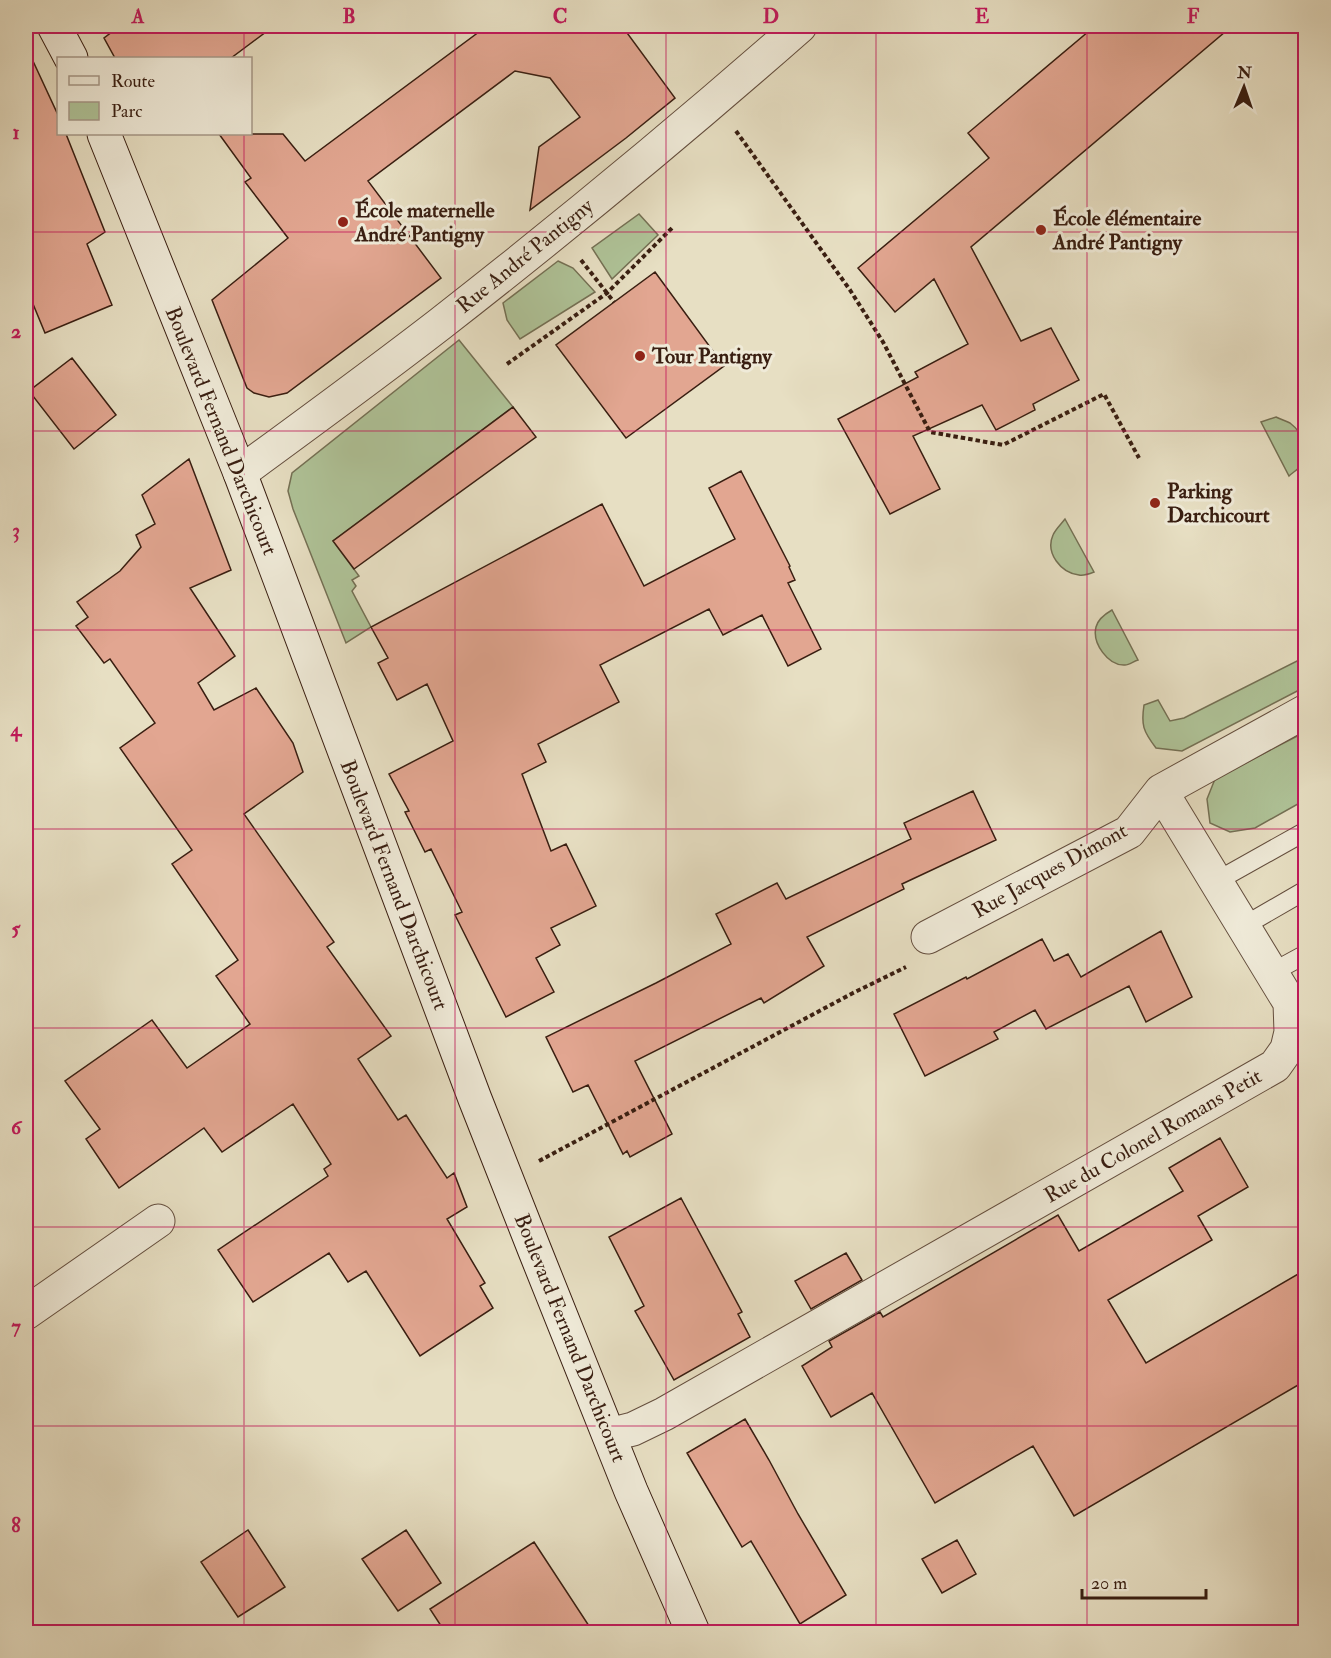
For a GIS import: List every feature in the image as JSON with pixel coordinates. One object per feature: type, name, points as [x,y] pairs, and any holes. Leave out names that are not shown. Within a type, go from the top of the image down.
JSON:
[{"type":"street","points":[[54,26],[70,57]]},
{"type":"street","name":"Rue André Pantigny","points":[[240,473],[390,362],[558,231],[715,101],[800,26]]},
{"type":"street","name":"Boulevard Fernand Darchicourt","points":[[104,135],[240,473],[475,1099],[609,1435],[693,1632]]},
{"type":"street","points":[[1161,791],[1305,711]]},
{"type":"street","name":"Rue du Colonel Romans Petit","points":[[609,1435],[633,1429],[664,1414],[1275,1066],[1298,1028],[1290,1003],[1161,791]]},
{"type":"street","name":"Rue Jacques Dimont","points":[[928,937],[1129,832],[1161,791]]},
{"type":"street","points":[[26,1313],[158,1221]]},
{"type":"lane","points":[[1215,882],[1305,831]]},
{"type":"lane","points":[[1242,927],[1305,890]]},
{"type":"lane","points":[[1271,973],[1305,954]]},
{"type":"path","points":[[715,101],[850,290],[883,342],[930,432],[1003,444],[1104,394],[1139,458]]},
{"type":"path","points":[[507,364],[607,293],[674,226]]},
{"type":"path","points":[[558,231],[614,302]]},
{"type":"path","points":[[507,1179],[853,993],[919,961],[928,937]]},
{"type":"green space","points":[[639,214],[658,235],[612,279],[592,248]]},
{"type":"green space","points":[[558,261],[573,268],[595,292],[520,339],[507,320],[503,303]]},
{"type":"green space","points":[[459,340],[513,407],[333,541],[359,576],[352,580],[356,586],[352,591],[371,627],[346,643],[293,509],[288,491],[292,473]]},
{"type":"green space","points":[[1276,417],[1290,423],[1302,437],[1304,443],[1304,461],[1289,476],[1261,422]]},
{"type":"green space","points":[[1065,519],[1094,572],[1083,575],[1072,573],[1056,561],[1051,542],[1053,535]]},
{"type":"green space","points":[[1112,610],[1138,660],[1127,665],[1107,658],[1096,640],[1097,624]]},
{"type":"green space","points":[[1305,657],[1305,687],[1182,751],[1156,748],[1148,737],[1143,723],[1144,705],[1158,700],[1170,721],[1184,718]]},
{"type":"green space","points":[[1305,732],[1305,800],[1255,828],[1230,832],[1210,823],[1207,799],[1215,779]]},
{"type":"building","points":[[120,26],[274,26],[232,57],[114,57],[104,38]]},
{"type":"building","name":"École maternelle André Pantigny","points":[[487,26],[622,26],[675,98],[530,210],[539,147],[580,117],[550,78],[515,71],[368,181],[441,278],[287,393],[269,397],[254,393],[247,388],[212,300],[288,238],[245,182],[251,178],[220,135],[283,134],[305,161]]},
{"type":"building","points":[[1095,26],[1232,26],[971,247],[1021,341],[1051,328],[1079,380],[1033,404],[1035,410],[996,430],[982,405],[913,436],[940,489],[890,514],[838,419],[918,377],[915,372],[968,344],[934,279],[895,312],[858,268],[989,158],[968,133]]},
{"type":"building","points":[[26,46],[57,113],[57,135],[66,135],[105,232],[87,244],[112,305],[45,333],[26,287]]},
{"type":"building","name":"Tour Pantigny","points":[[655,272],[724,366],[626,438],[556,345]]},
{"type":"building","points":[[72,358],[116,415],[74,449],[29,391]]},
{"type":"building","points":[[513,407],[536,437],[354,569],[333,541]]},
{"type":"building","points":[[189,459],[231,570],[190,588],[235,656],[198,683],[214,710],[256,688],[293,743],[303,772],[244,814],[334,942],[327,947],[391,1036],[358,1059],[398,1120],[406,1115],[447,1178],[454,1173],[467,1207],[447,1219],[485,1283],[480,1286],[493,1308],[420,1356],[366,1271],[348,1282],[329,1253],[253,1302],[218,1250],[328,1176],[324,1169],[331,1164],[293,1104],[222,1152],[204,1128],[119,1188],[86,1139],[100,1129],[65,1081],[152,1020],[187,1068],[250,1024],[216,976],[238,960],[172,864],[192,850],[120,748],[155,723],[110,659],[104,663],[76,626],[88,617],[77,602],[120,571],[141,547],[136,535],[155,524],[142,495]]},
{"type":"building","points":[[741,471],[790,566],[795,580],[788,583],[821,649],[788,666],[762,615],[723,635],[709,609],[600,665],[619,702],[538,744],[546,762],[522,774],[551,851],[566,844],[596,906],[551,928],[560,945],[536,958],[554,992],[506,1017],[455,915],[462,912],[431,849],[425,852],[405,812],[409,811],[389,774],[453,741],[427,684],[397,700],[378,663],[388,658],[371,627],[602,504],[644,586],[735,539],[709,488]]},
{"type":"building","points":[[973,791],[996,840],[902,884],[904,889],[807,937],[824,966],[764,1003],[761,998],[635,1061],[672,1134],[630,1157],[627,1151],[623,1154],[588,1085],[573,1092],[546,1037],[731,944],[716,914],[777,883],[786,899],[911,839],[904,823]]},
{"type":"building","points":[[1161,931],[1192,997],[1146,1022],[1129,986],[1046,1029],[1035,1010],[994,1032],[998,1039],[925,1076],[894,1014],[1042,939],[1054,961],[1068,954],[1081,977]]},
{"type":"building","points":[[1220,1138],[1248,1187],[1198,1216],[1212,1240],[1108,1300],[1146,1363],[1305,1270],[1305,1381],[1074,1516],[1033,1446],[935,1503],[872,1393],[831,1417],[802,1366],[832,1347],[829,1341],[880,1312],[883,1317],[1058,1215],[1079,1251],[1183,1191],[1169,1168]]},
{"type":"building","points":[[681,1198],[742,1312],[738,1314],[750,1337],[674,1380],[635,1311],[644,1306],[609,1237]]},
{"type":"building","points":[[846,1253],[862,1280],[811,1309],[795,1281]]},
{"type":"building","points":[[745,1419],[846,1595],[800,1624],[751,1541],[742,1547],[687,1453]]},
{"type":"building","points":[[248,1530],[285,1587],[238,1617],[201,1562]]},
{"type":"building","points":[[406,1530],[441,1583],[398,1611],[362,1559]]},
{"type":"building","points":[[957,1540],[976,1574],[942,1593],[922,1559]]},
{"type":"building","points":[[534,1542],[593,1632],[445,1632],[430,1609]]},
{"type":"place","name":"École maternelle André Pantigny","points":[[343,222]]},
{"type":"place","name":"École élémentaire André Pantigny","points":[[1041,230]]},
{"type":"place","name":"Tour Pantigny","points":[[640,356]]},
{"type":"place","name":"Parking Darchicourt","points":[[1155,503]]}]
